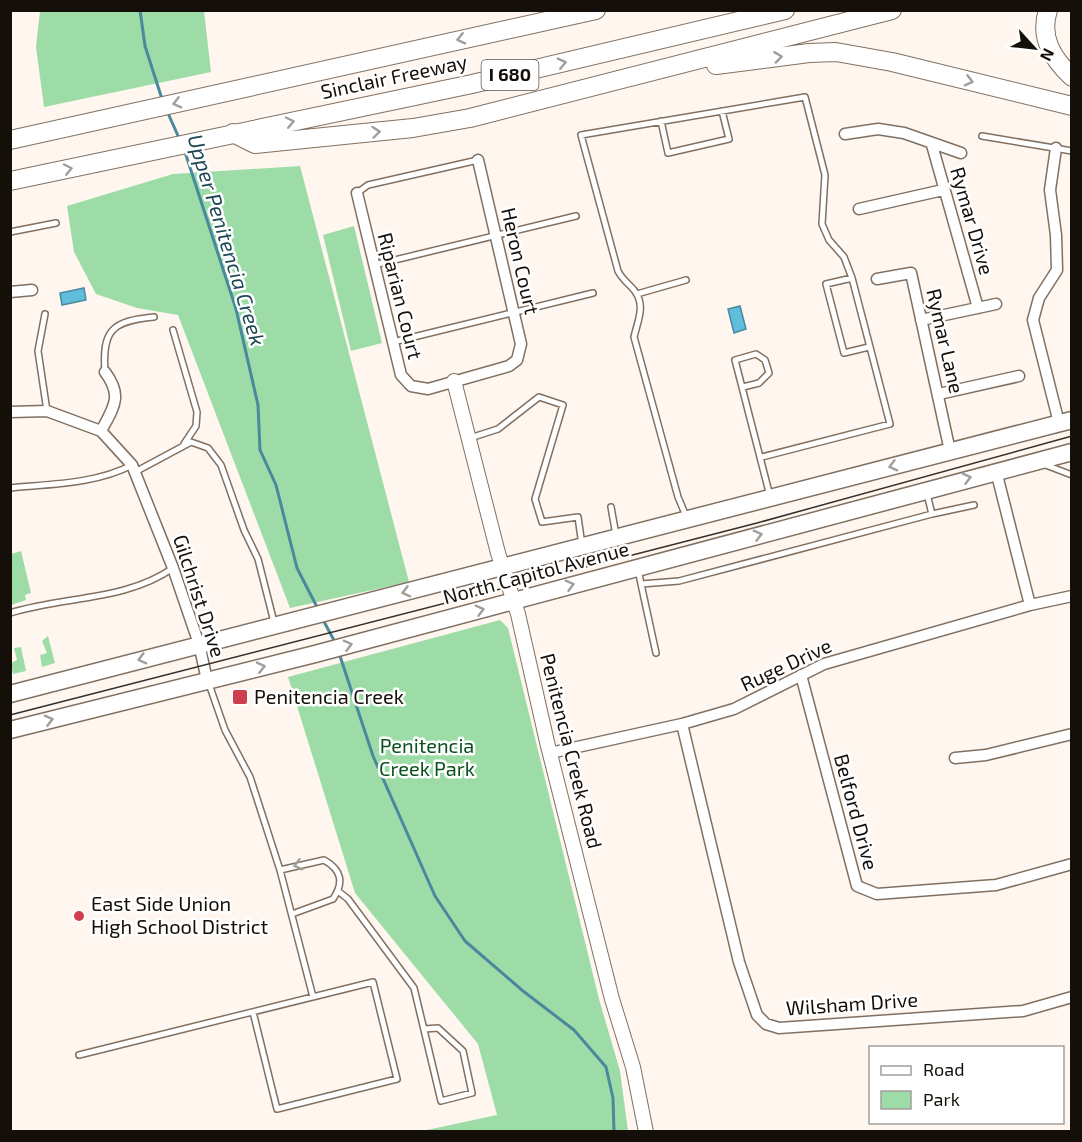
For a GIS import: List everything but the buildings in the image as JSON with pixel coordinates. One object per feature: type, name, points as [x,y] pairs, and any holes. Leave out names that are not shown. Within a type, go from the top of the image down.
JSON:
[{"type":"highway","points":[[518,26],[532,10]]},
{"type":"highway","name":"Sinclair Freeway","points":[[10,140],[596,10]]},
{"type":"highway","name":"Sinclair Freeway","points":[[10,181],[472,84],[785,10]]},
{"type":"highway","points":[[225,135],[255,144],[413,128],[521,107],[892,10]]},
{"type":"highway","points":[[1048,10],[1045,19],[1046,42],[1055,61],[1071,77]]},
{"type":"highway","points":[[637,76],[809,53],[836,52],[892,62],[1071,106]]},
{"type":"main road","name":"North Capitol Avenue","points":[[10,694],[1065,421]]},
{"type":"main road","name":"North Capitol Avenue","points":[[10,730],[315,654],[513,600],[639,576],[925,489],[1071,452]]},
{"type":"street","points":[[845,134],[878,129],[904,133],[932,145],[961,153]]},
{"type":"street","name":"Rymar Drive","points":[[932,145],[978,308]]},
{"type":"street","points":[[1056,148],[1050,190],[1056,235],[1057,270],[1040,298],[1033,320],[1065,421]]},
{"type":"street","name":"Heron Court","points":[[454,381],[509,366],[517,360],[521,344],[478,160]]},
{"type":"street","points":[[859,209],[943,190]]},
{"type":"street","name":"Riparian Court","points":[[357,193],[393,342],[405,381],[418,389],[454,381]]},
{"type":"street","name":"Rymar Lane","points":[[877,279],[911,273],[950,451]]},
{"type":"street","points":[[10,292],[32,290]]},
{"type":"street","points":[[921,320],[996,304]]},
{"type":"street","points":[[101,431],[115,404],[116,385],[105,372]]},
{"type":"street","points":[[939,394],[1019,376]]},
{"type":"street","name":"Penitencia Creek Road","points":[[454,381],[513,600],[612,999],[633,1066],[646,1131]]},
{"type":"street","name":"Gilchrist Drive","points":[[10,412],[47,411],[101,431],[134,468],[173,568],[198,644],[207,680]]},
{"type":"street","points":[[996,471],[1030,605]]},
{"type":"street","name":"Ruge Drive","points":[[550,753],[682,724],[734,709],[824,664],[1030,605],[1071,596]]},
{"type":"street","name":"Belford Drive","points":[[801,675],[858,886],[877,894],[996,885],[1071,864]]},
{"type":"street","name":"Wilsham Drive","points":[[682,724],[739,962],[757,1016],[766,1024],[779,1028],[1023,1011],[1071,997]]},
{"type":"street","points":[[954,758],[986,755],[1071,734]]},
{"type":"lane","points":[[688,520],[678,497],[634,336],[641,314],[637,294],[618,272],[581,135],[805,97],[825,175],[822,224],[829,240],[844,257],[852,278],[890,424],[762,457]]},
{"type":"lane","points":[[661,120],[668,153],[729,139],[722,111]]},
{"type":"lane","points":[[982,136],[1071,151]]},
{"type":"lane","points":[[357,193],[368,185],[478,160]]},
{"type":"lane","points":[[374,265],[576,216]]},
{"type":"lane","points":[[10,232],[56,224]]},
{"type":"lane","points":[[852,278],[826,284],[844,353],[869,347]]},
{"type":"lane","points":[[637,294],[686,280]]},
{"type":"lane","points":[[393,342],[593,293]]},
{"type":"lane","points":[[45,314],[38,351],[47,411]]},
{"type":"lane","points":[[105,372],[106,338],[112,329],[138,318],[154,317]]},
{"type":"lane","points":[[173,330],[197,412],[195,426],[183,446]]},
{"type":"lane","points":[[743,387],[759,383],[768,373],[765,360],[756,354],[735,360],[771,498]]},
{"type":"lane","points":[[468,439],[498,429],[539,397],[563,405],[535,499],[542,522],[578,517],[582,547]]},
{"type":"lane","points":[[10,488],[76,482],[134,468],[191,442],[208,448],[221,465],[244,530],[258,559],[274,626]]},
{"type":"lane","points":[[1036,461],[1071,475]]},
{"type":"lane","points":[[925,489],[932,514]]},
{"type":"lane","points":[[656,652],[639,576],[679,581],[974,505]]},
{"type":"lane","points":[[611,507],[616,538]]},
{"type":"lane","points":[[10,613],[28,607],[111,594],[153,579],[173,568]]},
{"type":"lane","name":"Gilchrist Drive","points":[[207,680],[225,730],[250,777],[280,870],[313,997]]},
{"type":"lane","points":[[280,870],[324,860],[340,875],[341,884],[338,891],[327,903],[292,914]]},
{"type":"lane","points":[[338,891],[348,898],[414,988],[441,1101],[472,1093],[463,1051],[438,1028],[424,1029]]},
{"type":"lane","points":[[79,1055],[374,982],[398,1079],[277,1109],[253,1012]]},
{"type":"green space","points":[[40,11],[204,11],[211,72],[44,107],[36,47]]},
{"type":"green space","points":[[300,166],[409,582],[290,608],[178,315],[137,308],[96,294],[74,252],[67,206],[173,174]]},
{"type":"green space","points":[[354,226],[382,343],[351,351],[323,235]]},
{"type":"green space","points":[[21,551],[31,593],[25,595],[26,600],[11,605],[11,554]]},
{"type":"green space","name":"Penitencia Creek Park","points":[[500,620],[508,628],[599,999],[620,1071],[628,1131],[422,1131],[497,1115],[478,1044],[355,893],[288,677]]},
{"type":"green space","points":[[48,636],[55,663],[42,667],[40,655],[47,653],[42,641]]},
{"type":"green space","points":[[21,647],[26,671],[13,674],[11,663],[17,660],[14,648]]},
{"type":"water","points":[[84,288],[86,300],[62,305],[60,293]]},
{"type":"water","points":[[740,306],[746,329],[734,333],[728,309]]},
{"type":"waterway","name":"Upper Penitencia Creek","points":[[140,10],[145,46],[162,99]]},
{"type":"waterway","name":"Upper Penitencia Creek","points":[[167,111],[179,138]]},
{"type":"waterway","name":"Upper Penitencia Creek","points":[[185,152],[236,309],[258,405],[260,450],[276,485],[297,568],[318,609]]},
{"type":"waterway","name":"Upper Penitencia Creek","points":[[322,618],[336,644]]},
{"type":"waterway","name":"Upper Penitencia Creek","points":[[339,653],[373,756],[435,896],[465,941],[523,991],[574,1030],[606,1067],[613,1098],[614,1132]]},
{"type":"tram line","points":[[10,715],[757,523],[1072,436]]},
{"type":"place","name":"Penitencia Creek","points":[[240,697]]},
{"type":"place","name":"East Side Union High School District","points":[[79,916]]}]
